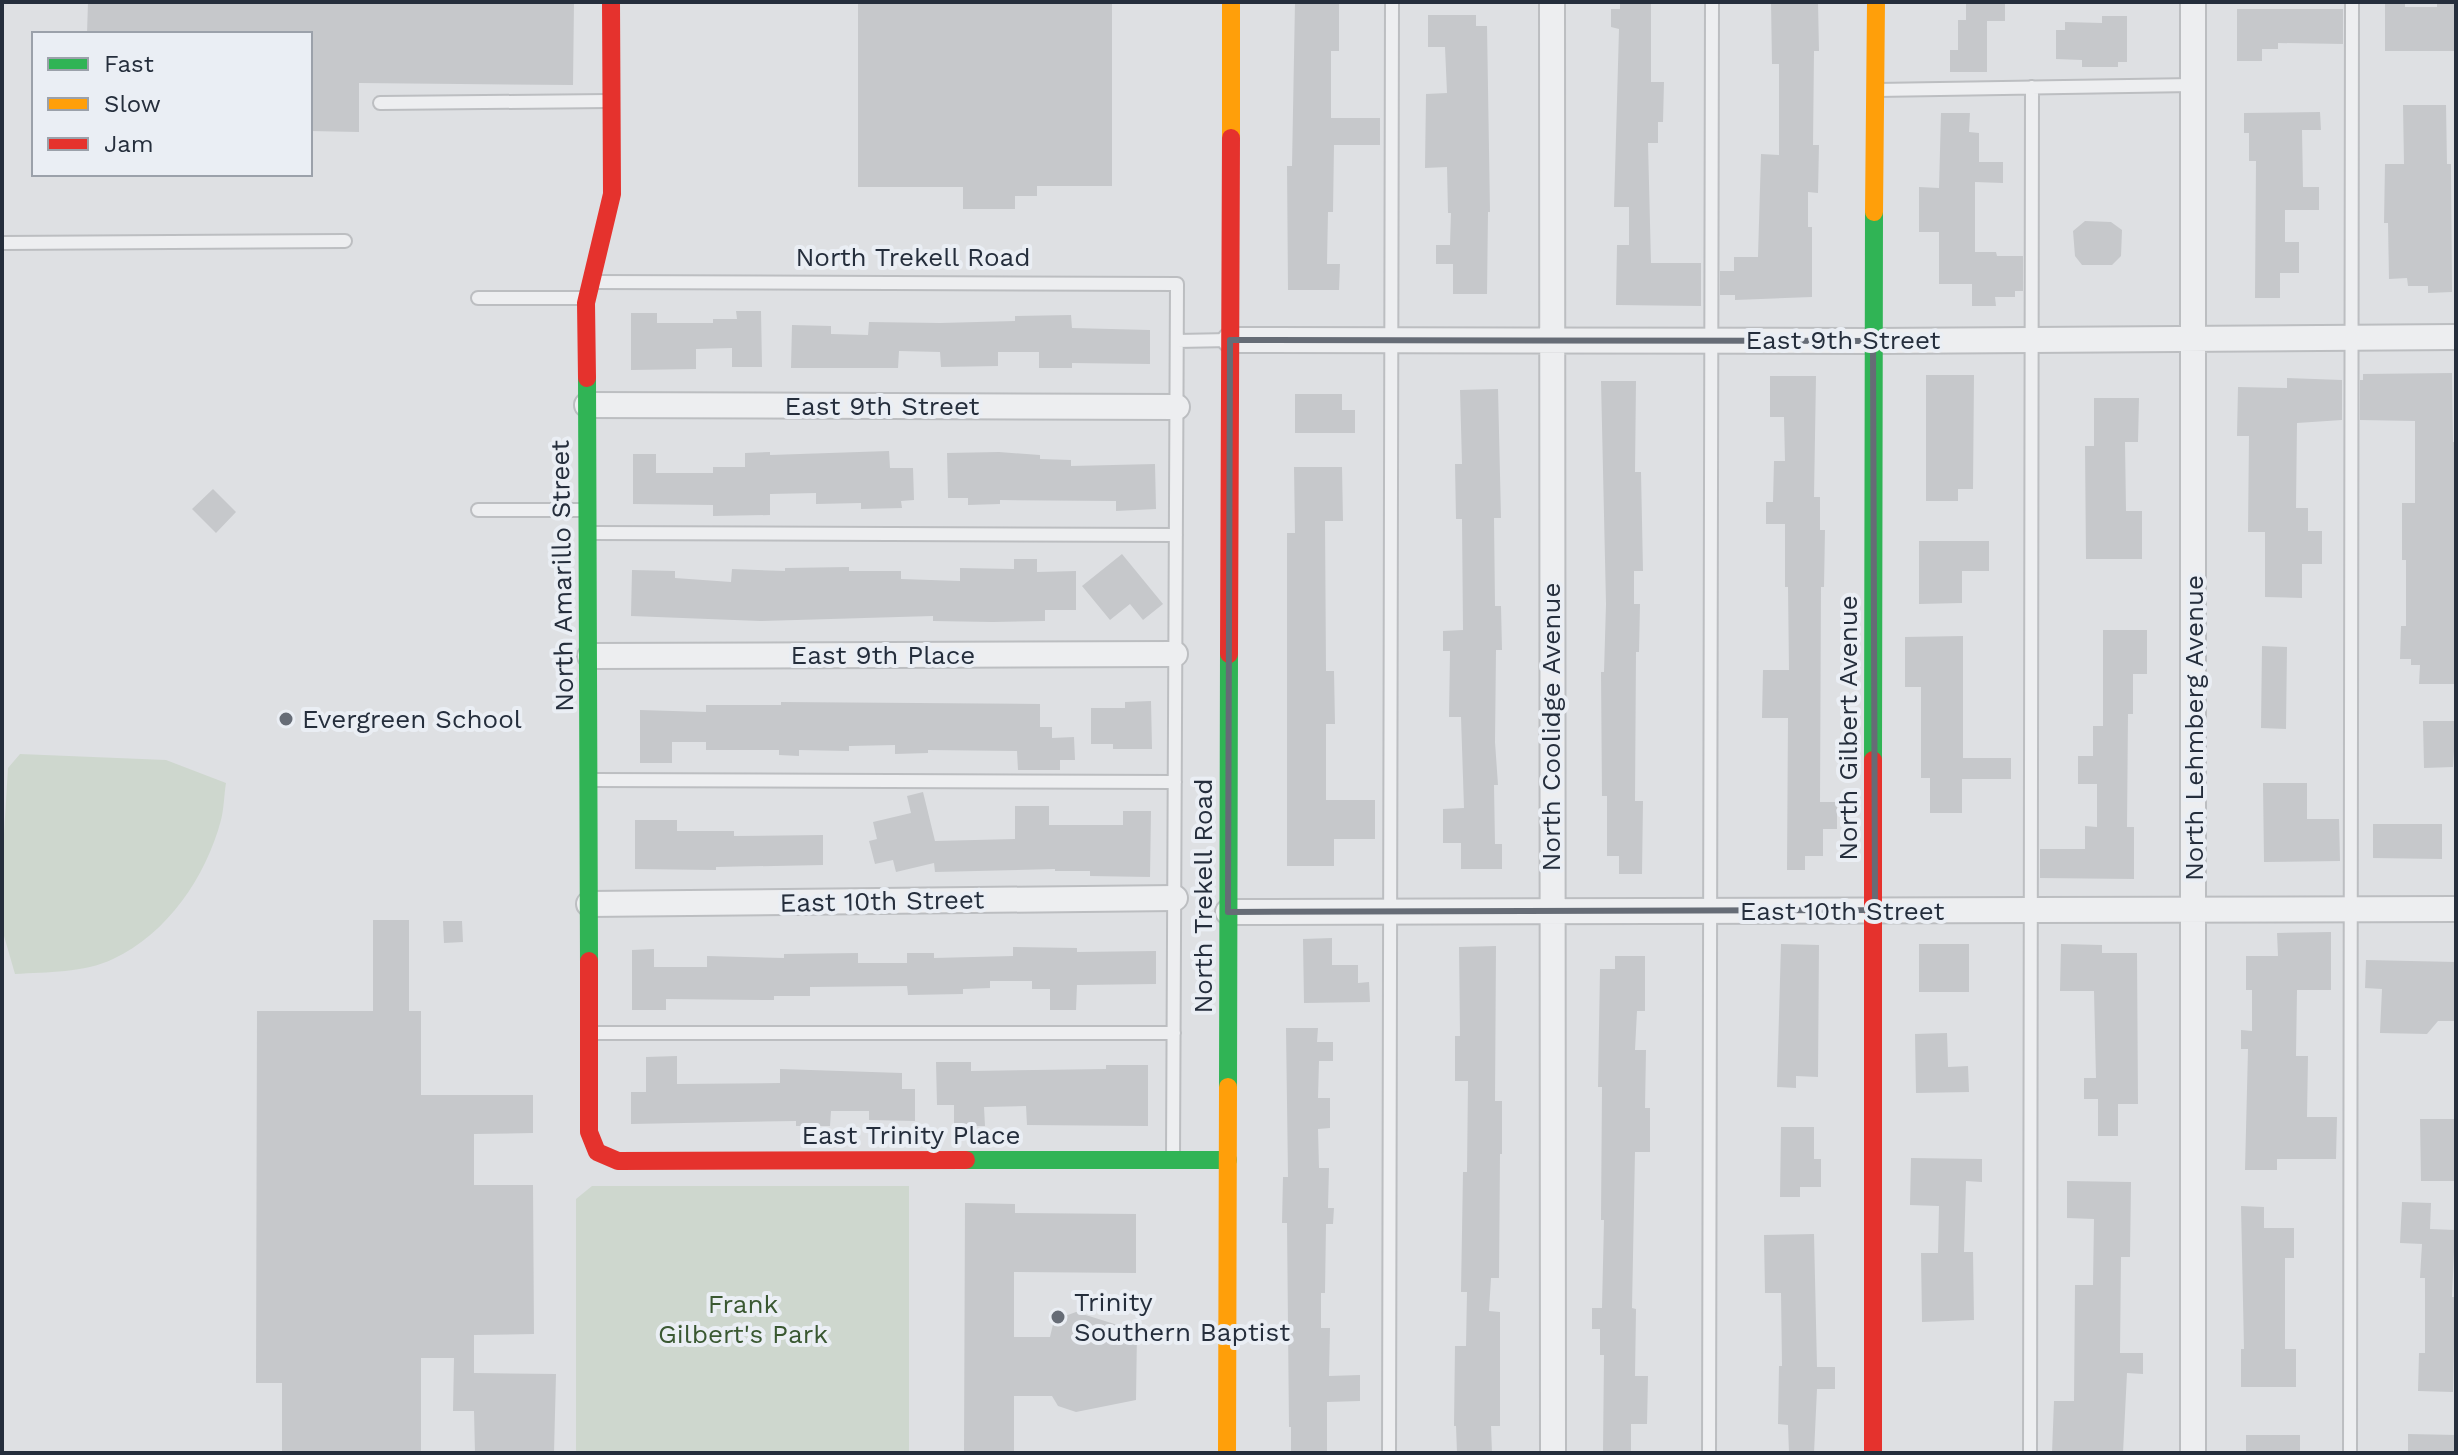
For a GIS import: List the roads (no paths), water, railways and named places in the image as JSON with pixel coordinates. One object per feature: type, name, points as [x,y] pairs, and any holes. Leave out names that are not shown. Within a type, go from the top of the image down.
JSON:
[{"type":"street","name":"North Amarillo Street","points":[[597,1152],[589,1132],[587,405],[589,290],[612,194],[611,2]]},
{"type":"street","name":"North Trekell Road","points":[[1227,1453],[1231,2]]},
{"type":"street","name":"North Coolidge Avenue","points":[[1552,2],[1553,1453]]},
{"type":"street","name":"North Gilbert Avenue","points":[[1873,1453],[1876,2]]},
{"type":"street","name":"North Lehmberg Avenue","points":[[2193,2],[2193,1453]]},
{"type":"street","name":"East 9th Street","points":[[1230,340],[1873,341],[2456,337]]},
{"type":"street","name":"East 9th Street","points":[[587,405],[1177,407]]},
{"type":"street","name":"East 9th Place","points":[[590,656],[1175,654]]},
{"type":"street","name":"East 10th Street","points":[[589,904],[1175,898]]},
{"type":"street","name":"East 10th Street","points":[[1228,912],[2456,909]]},
{"type":"street","name":"East Trinity Place","points":[[597,1152],[618,1161],[1228,1160]]},
{"type":"lane","points":[[1389,1453],[1392,2]]},
{"type":"lane","points":[[1709,1453],[1712,2]]},
{"type":"lane","points":[[2350,1453],[2352,2]]},
{"type":"lane","points":[[1875,90],[2193,85]]},
{"type":"lane","points":[[2030,1453],[2032,87]]},
{"type":"lane","points":[[380,103],[611,101]]},
{"type":"lane","points":[[2,243],[345,241]]},
{"type":"lane","name":"North Trekell Road","points":[[589,290],[1177,284],[1173,1161]]},
{"type":"lane","points":[[478,298],[589,290]]},
{"type":"lane","points":[[1177,341],[1230,340]]},
{"type":"lane","points":[[478,510],[588,510]]},
{"type":"lane","points":[[589,533],[1176,535]]},
{"type":"lane","points":[[590,780],[1175,782]]},
{"type":"lane","points":[[589,1033],[1174,1033]]},
{"type":"place","name":"Evergreen School","points":[[286,719]]},
{"type":"place","name":"Trinity Southern Baptist","points":[[1058,1317]]},
{"type":"park label","name":"Frank Gilbert's Park","points":[[743,1319]]}]
